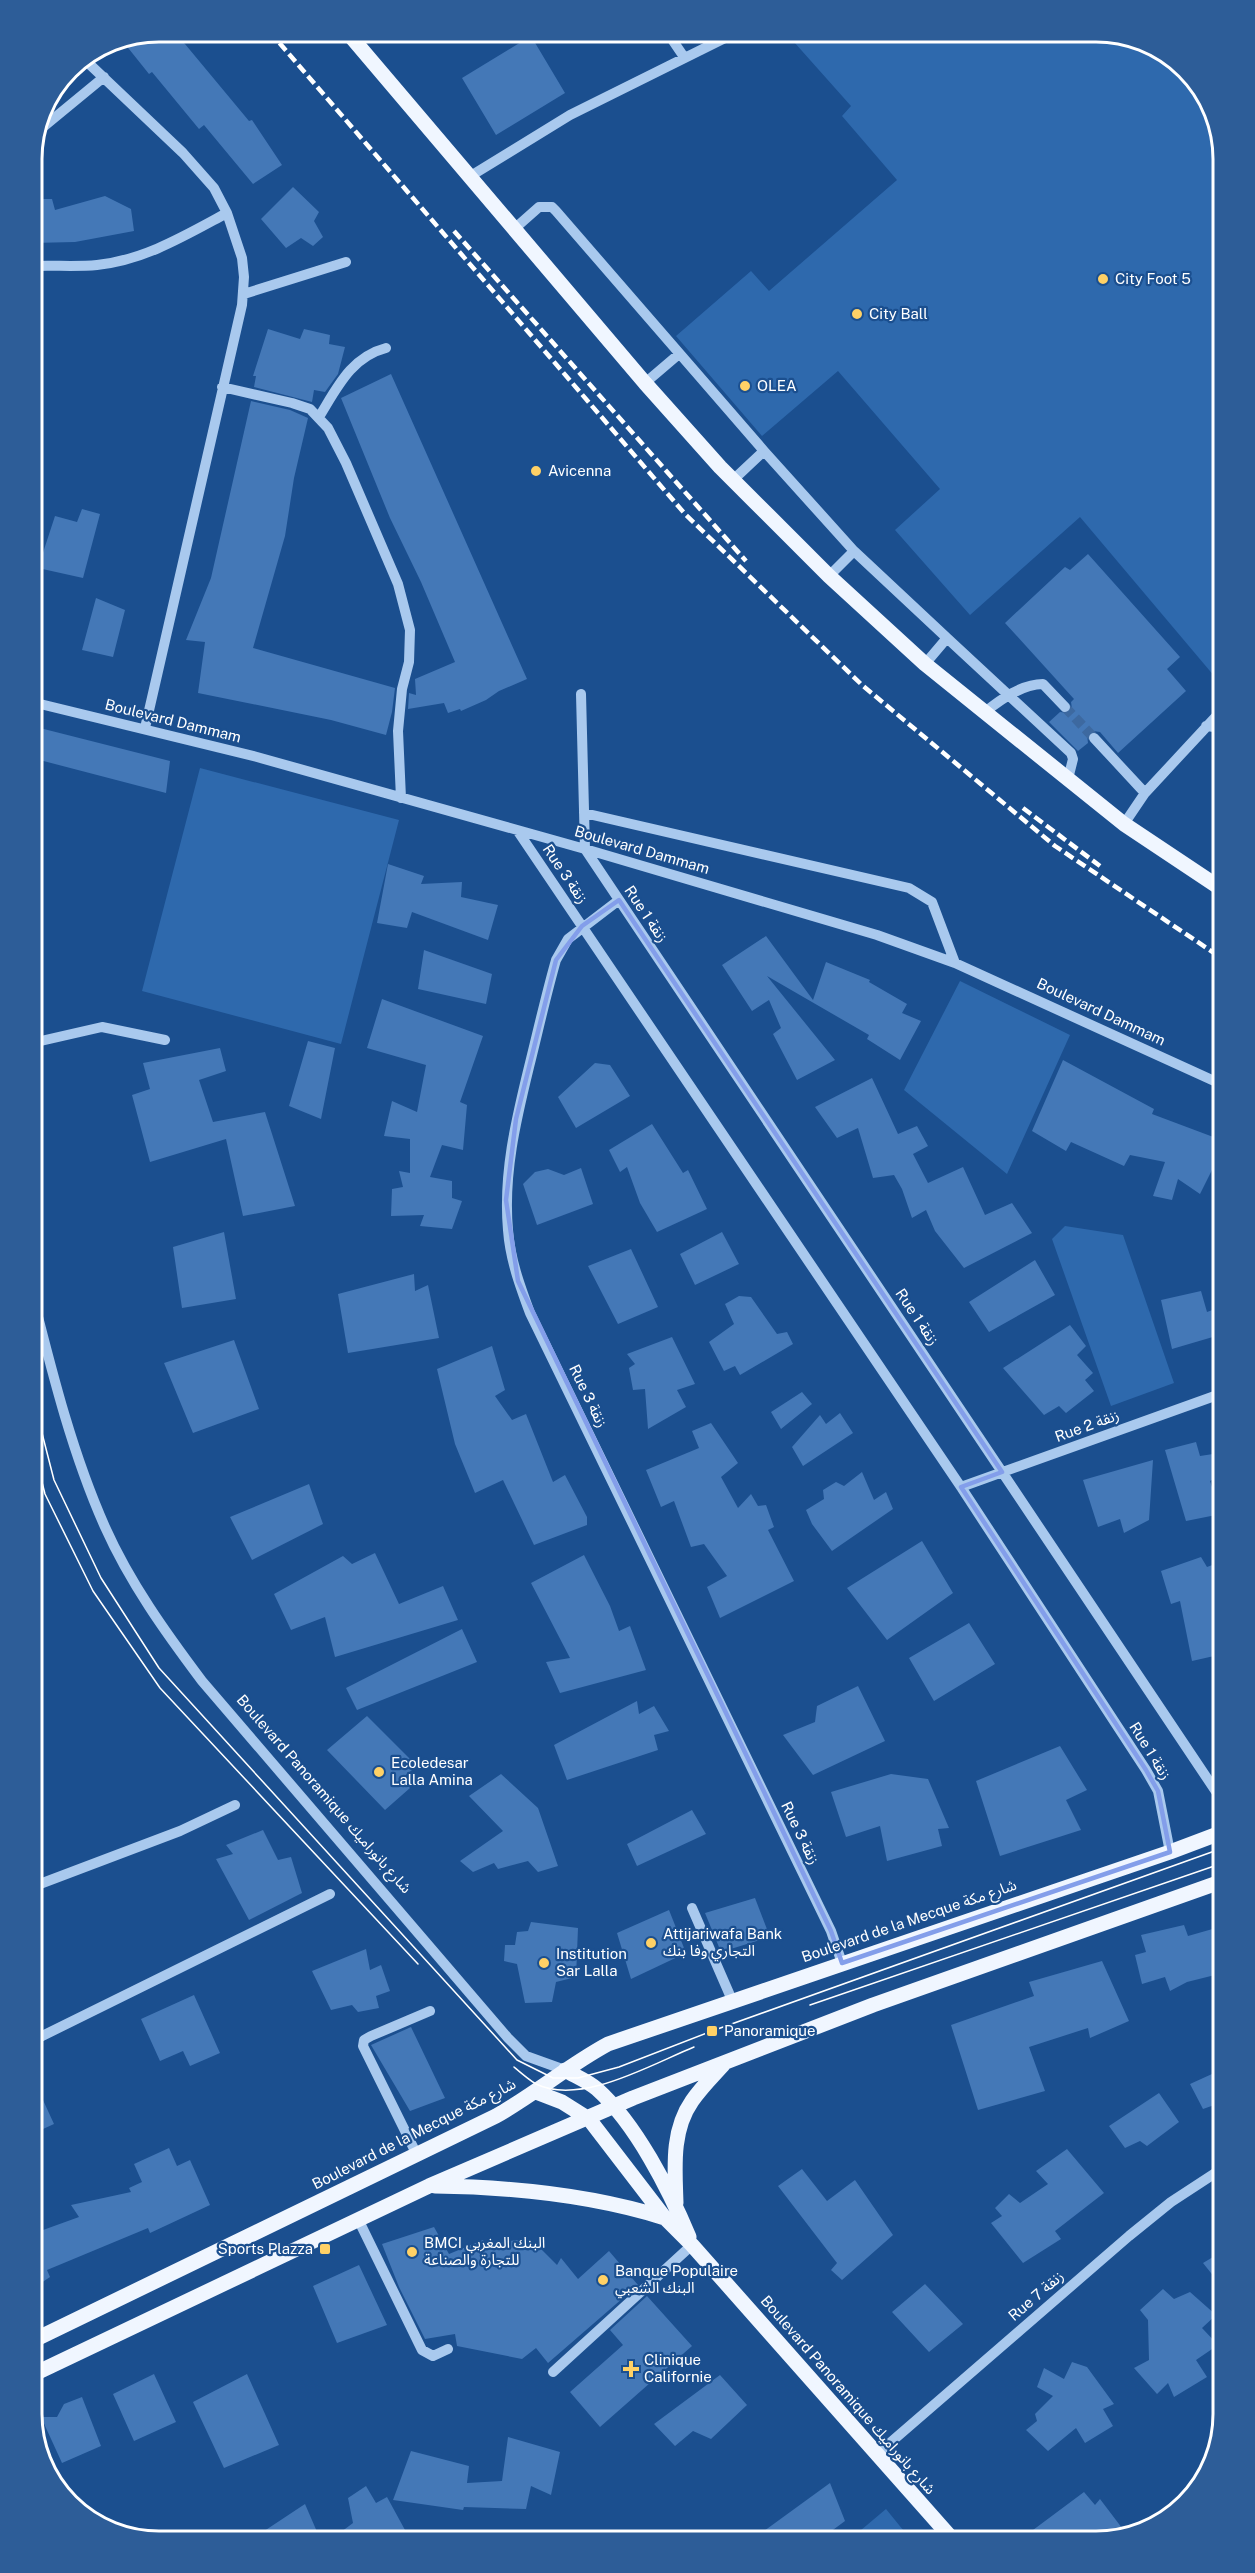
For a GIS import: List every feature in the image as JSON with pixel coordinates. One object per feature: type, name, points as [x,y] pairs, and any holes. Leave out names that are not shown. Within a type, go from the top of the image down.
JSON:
[{"type":"main road","points":[[355,42],[645,383],[733,480],[829,576],[925,664],[1124,824],[1213,883]]},
{"type":"main road","name":"Boulevard de la Mecque شارع مكة","points":[[42,2336],[496,2116],[608,2044],[1213,1836]]},
{"type":"main road","points":[[42,2371],[429,2186],[615,2106],[873,2006],[1213,1885]]},
{"type":"main road","points":[[676,2206],[675,2155],[682,2119],[691,2102],[724,2062]]},
{"type":"main road","name":"Boulevard Panoramique شارع بانوراميك","points":[[565,2070],[594,2087],[615,2106],[633,2132],[676,2206],[692,2245]]},
{"type":"main road","name":"Boulevard Panoramique شارع بانوراميك","points":[[536,2092],[562,2102],[589,2119],[665,2218],[692,2245],[945,2531]]},
{"type":"main road","points":[[429,2186],[474,2187],[596,2201],[665,2218]]},
{"type":"street","points":[[674,42],[684,57]]},
{"type":"street","points":[[469,177],[570,115],[716,42]]},
{"type":"street","points":[[90,65],[202,172],[227,213],[242,258],[244,294],[145,728]]},
{"type":"street","points":[[47,124],[104,77]]},
{"type":"street","points":[[513,230],[540,207],[552,207],[854,551],[1071,753],[1068,779]]},
{"type":"street","points":[[42,266],[97,265],[123,260],[176,240],[227,213]]},
{"type":"street","points":[[244,294],[346,262]]},
{"type":"street","points":[[320,417],[357,361],[370,352],[386,348]]},
{"type":"street","points":[[645,383],[679,354]]},
{"type":"street","points":[[222,387],[305,406],[320,417],[338,445],[346,463],[398,584],[408,620],[411,647],[402,689],[397,749],[401,798]]},
{"type":"street","points":[[733,480],[764,451]]},
{"type":"street","points":[[829,576],[854,551]]},
{"type":"street","points":[[925,664],[947,638]]},
{"type":"street","points":[[985,712],[1009,696],[1036,684],[1043,684],[1065,707]]},
{"type":"street","points":[[581,694],[585,849]]},
{"type":"street","name":"Boulevard Dammam","points":[[42,704],[145,728],[517,830],[877,935],[955,963],[1213,1080]]},
{"type":"street","points":[[1124,824],[1145,793],[1213,720]]},
{"type":"street","points":[[1206,726],[1213,727]]},
{"type":"street","points":[[1094,738],[1145,793]]},
{"type":"street","points":[[584,813],[909,888],[932,902],[955,963]]},
{"type":"street","name":"Rue 3 زنقة","points":[[517,830],[582,926],[568,939],[556,960],[516,1119],[506,1200],[511,1254],[518,1281],[530,1314],[831,1930],[842,1963]]},
{"type":"street","name":"Rue 1 زنقة","points":[[585,849],[1213,1786]]},
{"type":"street","points":[[582,926],[620,900]]},
{"type":"street","name":"Rue 1 زنقة","points":[[582,926],[961,1487],[1146,1770],[1158,1791],[1170,1852]]},
{"type":"street","points":[[42,1040],[102,1026],[165,1040]]},
{"type":"street","name":"Boulevard Panoramique شارع بانوراميك","points":[[42,1329],[73,1441],[89,1489],[126,1568],[173,1643],[202,1681],[508,2038],[526,2056],[565,2070]]},
{"type":"street","name":"Rue 2 زنقة","points":[[961,1487],[1213,1397]]},
{"type":"street","points":[[42,1883],[180,1831],[235,1805]]},
{"type":"street","points":[[42,2037],[330,1894]]},
{"type":"street","points":[[692,1908],[732,2000]]},
{"type":"street","points":[[417,2155],[363,2046],[364,2040],[371,2036],[430,2011]]},
{"type":"street","name":"Rue 7 زنقة","points":[[876,2455],[1129,2236],[1171,2202],[1213,2176]]},
{"type":"street","points":[[358,2219],[422,2350],[433,2356],[448,2349]]},
{"type":"street","points":[[553,2372],[692,2245]]},
{"type":"highlighted area","points":[[619,900],[1002,1472],[961,1487],[1146,1770],[1158,1791],[1170,1852],[842,1963],[831,1931],[518,1281],[506,1200],[516,1119],[556,960],[582,926]]},
{"type":"shaded area","name":"City Foot 5","points":[[794,42],[1104,42],[1126,46],[1154,58],[1179,76],[1189,88],[1207,121],[1213,151],[1213,675],[1080,517],[970,615],[895,530],[940,489],[838,371],[762,436],[676,336],[751,271],[769,291],[897,180],[842,116],[851,106]]},
{"type":"shaded area","points":[[200,768],[399,820],[341,1044],[142,991]]},
{"type":"shaded area","points":[[960,981],[1070,1035],[1007,1174],[904,1090]]},
{"type":"shaded area","points":[[1065,1226],[1123,1235],[1174,1383],[1111,1406],[1052,1239]]},
{"type":"shaded area","points":[[886,2509],[904,2531],[860,2531]]},
{"type":"building","points":[[151,42],[183,42],[249,121],[252,120],[282,165],[253,184],[204,125],[199,129],[152,72],[149,74],[127,46]]},
{"type":"building","points":[[521,42],[535,42],[565,93],[496,135],[462,78]]},
{"type":"building","points":[[293,187],[319,212],[314,221],[323,237],[313,246],[301,238],[286,248],[261,219]]},
{"type":"building","points":[[105,196],[131,209],[134,231],[75,242],[42,243],[42,199],[52,199],[55,210]]},
{"type":"building","points":[[268,329],[300,339],[304,329],[330,335],[329,344],[345,347],[338,374],[325,392],[314,390],[312,402],[254,387],[256,376],[253,376]]},
{"type":"building","points":[[391,374],[527,679],[461,711],[460,709],[448,713],[444,703],[408,709],[409,693],[416,695],[415,679],[455,662],[421,582],[390,518],[341,398]]},
{"type":"building","points":[[251,401],[290,410],[308,418],[294,478],[285,536],[253,648],[395,688],[386,735],[331,720],[198,693],[205,642],[186,640],[211,578]]},
{"type":"building","points":[[82,509],[100,514],[83,578],[42,569],[42,556],[55,516],[77,522]]},
{"type":"building","points":[[1088,554],[1180,657],[1167,669],[1186,691],[1118,753],[1100,732],[1093,731],[1087,735],[1088,743],[1078,751],[1049,722],[1060,712],[1070,713],[1071,702],[1074,699],[1005,623],[1065,567],[1070,570]]},
{"type":"building","points":[[96,598],[125,610],[113,657],[82,650]]},
{"type":"building","points":[[42,729],[170,761],[166,793],[42,761]]},
{"type":"building","points":[[388,864],[424,876],[421,884],[462,882],[461,897],[498,905],[488,940],[412,912],[407,928],[377,923]]},
{"type":"building","points":[[766,936],[813,1000],[826,962],[870,980],[869,982],[907,1004],[902,1013],[921,1021],[900,1060],[867,1039],[869,1035],[767,976],[835,1060],[797,1080],[773,1034],[781,1028],[769,1000],[752,1011],[722,965]]},
{"type":"building","points":[[424,950],[492,974],[486,1004],[418,989]]},
{"type":"building","points":[[382,999],[483,1036],[460,1102],[467,1105],[463,1150],[442,1145],[430,1177],[452,1181],[452,1198],[462,1201],[452,1229],[420,1226],[424,1215],[391,1216],[392,1189],[403,1187],[399,1171],[410,1173],[410,1139],[384,1136],[392,1101],[417,1112],[426,1065],[367,1048]]},
{"type":"building","points":[[308,1041],[335,1048],[321,1119],[289,1106]]},
{"type":"building","points":[[220,1048],[226,1071],[199,1080],[213,1122],[265,1112],[295,1206],[243,1216],[226,1139],[150,1162],[132,1095],[150,1089],[143,1063]]},
{"type":"building","points":[[1063,1060],[1154,1109],[1152,1114],[1213,1137],[1213,1168],[1200,1194],[1178,1179],[1172,1200],[1153,1196],[1165,1162],[1130,1155],[1124,1166],[1071,1142],[1066,1151],[1032,1131]]},
{"type":"building","points":[[595,1063],[610,1065],[630,1096],[576,1128],[558,1097]]},
{"type":"building","points":[[872,1078],[898,1134],[917,1126],[928,1146],[913,1154],[928,1183],[963,1167],[985,1215],[1012,1203],[1032,1233],[964,1268],[935,1231],[926,1210],[912,1218],[902,1189],[894,1175],[873,1178],[858,1128],[837,1138],[815,1107]]},
{"type":"building","points":[[652,1124],[683,1173],[688,1170],[707,1209],[657,1232],[640,1203],[627,1167],[620,1172],[609,1150]]},
{"type":"building","points":[[581,1168],[593,1204],[537,1225],[523,1184],[535,1172],[548,1169],[564,1175]]},
{"type":"building","points":[[224,1232],[236,1299],[182,1308],[173,1247]]},
{"type":"building","points":[[722,1232],[739,1264],[695,1285],[680,1254]]},
{"type":"building","points":[[631,1249],[658,1307],[618,1324],[588,1266]]},
{"type":"building","points":[[1035,1260],[1055,1295],[989,1332],[969,1302]]},
{"type":"building","points":[[414,1274],[415,1291],[428,1285],[439,1338],[348,1353],[338,1294]]},
{"type":"building","points":[[1201,1291],[1207,1312],[1213,1310],[1213,1337],[1172,1349],[1161,1300]]},
{"type":"building","points":[[739,1296],[751,1297],[777,1334],[787,1332],[793,1344],[740,1375],[735,1366],[724,1371],[709,1342],[734,1324],[725,1304]]},
{"type":"building","points":[[1070,1325],[1086,1346],[1077,1355],[1093,1373],[1085,1380],[1094,1391],[1066,1413],[1059,1406],[1044,1415],[1003,1368]]},
{"type":"building","points":[[672,1337],[695,1384],[677,1390],[686,1407],[648,1429],[645,1389],[633,1390],[629,1368],[635,1364],[627,1354]]},
{"type":"building","points":[[234,1340],[259,1409],[193,1433],[164,1363]]},
{"type":"building","points":[[492,1346],[505,1390],[495,1396],[512,1420],[526,1414],[553,1482],[565,1475],[587,1517],[587,1525],[534,1545],[503,1480],[475,1493],[455,1444],[437,1369]]},
{"type":"building","points":[[802,1392],[812,1404],[781,1429],[771,1412]]},
{"type":"building","points":[[840,1413],[853,1433],[803,1466],[792,1447],[820,1415],[826,1424]]},
{"type":"building","points":[[711,1423],[738,1463],[721,1477],[738,1508],[751,1494],[758,1506],[766,1505],[774,1527],[768,1530],[794,1581],[720,1618],[707,1587],[727,1576],[704,1544],[691,1547],[674,1501],[661,1507],[646,1470],[699,1448],[692,1431]]},
{"type":"building","points":[[1196,1442],[1200,1456],[1213,1454],[1213,1480],[1210,1481],[1213,1490],[1213,1516],[1186,1521],[1165,1450]]},
{"type":"building","points":[[1153,1460],[1149,1520],[1124,1533],[1120,1519],[1098,1527],[1083,1480]]},
{"type":"building","points":[[862,1472],[874,1500],[886,1492],[893,1509],[832,1551],[812,1524],[806,1510],[824,1499],[823,1490],[836,1482],[844,1486]]},
{"type":"building","points":[[309,1484],[323,1524],[252,1560],[230,1517]]},
{"type":"building","points":[[922,1541],[953,1593],[887,1640],[847,1588]]},
{"type":"building","points":[[375,1553],[399,1604],[443,1586],[458,1620],[335,1657],[325,1617],[291,1630],[274,1594],[343,1556],[352,1564]]},
{"type":"building","points":[[584,1555],[610,1606],[619,1631],[630,1626],[646,1670],[560,1693],[546,1662],[570,1658],[531,1583]]},
{"type":"building","points":[[1201,1557],[1207,1567],[1213,1565],[1213,1656],[1192,1661],[1180,1601],[1171,1604],[1161,1571]]},
{"type":"building","points":[[969,1623],[995,1664],[934,1701],[909,1658]]},
{"type":"building","points":[[462,1629],[477,1662],[357,1710],[346,1688]]},
{"type":"building","points":[[858,1686],[885,1741],[813,1775],[783,1735],[815,1722],[817,1706]]},
{"type":"building","points":[[637,1701],[639,1714],[654,1706],[669,1731],[654,1735],[658,1750],[567,1780],[554,1745]]},
{"type":"building","name":"Ecoledesar Lalla Amina","points":[[367,1716],[417,1766],[402,1778],[410,1788],[385,1810],[327,1750]]},
{"type":"building","points":[[1060,1746],[1087,1790],[1066,1800],[1081,1830],[1000,1856],[976,1781]]},
{"type":"building","points":[[501,1774],[538,1808],[558,1866],[538,1872],[528,1861],[498,1869],[494,1863],[473,1872],[460,1861],[503,1831],[469,1796]]},
{"type":"building","points":[[891,1774],[928,1779],[949,1828],[938,1829],[942,1846],[887,1861],[880,1826],[846,1837],[831,1792]]},
{"type":"building","points":[[692,1810],[706,1834],[637,1866],[627,1844]]},
{"type":"building","points":[[263,1830],[278,1860],[291,1857],[302,1893],[249,1920],[216,1859],[233,1854],[226,1845]]},
{"type":"building","name":"Attijariwafa Bank التجاري وفا بنك","points":[[755,1898],[770,1937],[721,1952],[705,1913]]},
{"type":"building","name":"Attijariwafa Bank التجاري وفا بنك","points":[[669,1910],[686,1953],[631,1979],[617,1933]]},
{"type":"building","name":"Institution Sar Lalla","points":[[531,1922],[578,1928],[576,1977],[556,1982],[552,2002],[525,2003],[517,1964],[504,1961],[505,1945],[515,1945],[517,1932],[528,1931]]},
{"type":"building","points":[[1184,1925],[1188,1936],[1213,1929],[1213,1976],[1187,1982],[1170,1991],[1165,1977],[1142,1984],[1135,1955],[1146,1952],[1141,1935]]},
{"type":"building","points":[[366,1949],[370,1970],[381,1965],[390,1991],[376,1996],[379,2008],[358,2012],[352,2005],[331,2010],[312,1971]]},
{"type":"building","points":[[1102,1961],[1129,2021],[1090,2038],[1088,2028],[1029,2047],[1045,2091],[978,2110],[951,2025],[1034,1996],[1029,1982]]},
{"type":"building","points":[[194,1995],[220,2053],[190,2066],[183,2051],[160,2061],[141,2019]]},
{"type":"building","points":[[411,2027],[445,2098],[410,2111],[371,2045]]},
{"type":"building","points":[[1213,2074],[1213,2106],[1203,2109],[1190,2084]]},
{"type":"building","points":[[1159,2093],[1179,2122],[1147,2146],[1140,2141],[1125,2148],[1109,2126]]},
{"type":"building","points":[[42,2098],[54,2124],[42,2129]]},
{"type":"building","points":[[169,2148],[177,2166],[190,2160],[210,2205],[150,2233],[148,2228],[47,2270],[50,2277],[42,2282],[42,2230],[79,2217],[71,2205],[131,2192],[129,2188],[142,2182],[134,2164]]},
{"type":"building","points":[[1067,2149],[1104,2193],[1055,2231],[1061,2239],[1023,2263],[991,2223],[1002,2216],[995,2208],[1009,2194],[1020,2203],[1048,2184],[1036,2171]]},
{"type":"building","points":[[802,2169],[827,2201],[855,2180],[893,2235],[842,2280],[831,2270],[837,2263],[778,2186]]},
{"type":"building","points":[[434,2227],[449,2254],[483,2240],[485,2244],[518,2240],[540,2248],[557,2265],[561,2258],[578,2279],[609,2251],[638,2285],[548,2363],[536,2348],[522,2359],[457,2346],[455,2334],[425,2339],[399,2287],[382,2244]]},
{"type":"building","points":[[1213,2257],[1213,2276],[1203,2263]]},
{"type":"building","points":[[359,2265],[387,2325],[337,2343],[313,2286]]},
{"type":"building","points":[[925,2284],[963,2324],[929,2352],[892,2312]]},
{"type":"building","points":[[1163,2289],[1174,2299],[1190,2292],[1213,2312],[1213,2318],[1202,2328],[1213,2340],[1213,2348],[1196,2360],[1207,2377],[1174,2397],[1168,2383],[1157,2394],[1134,2368],[1149,2360],[1148,2320],[1140,2310]]},
{"type":"building","name":"Clinique Californie","points":[[647,2296],[692,2346],[600,2427],[570,2392],[623,2345],[610,2330]]},
{"type":"building","points":[[1072,2362],[1087,2367],[1114,2404],[1103,2409],[1113,2426],[1085,2443],[1076,2428],[1048,2451],[1026,2430],[1037,2421],[1035,2414],[1053,2396],[1037,2387],[1044,2368],[1064,2379]]},
{"type":"building","points":[[154,2374],[176,2422],[134,2441],[113,2394]]},
{"type":"building","points":[[247,2374],[279,2445],[224,2468],[193,2402]]},
{"type":"building","points":[[720,2375],[747,2405],[711,2439],[693,2431],[675,2446],[654,2424]]},
{"type":"building","points":[[82,2397],[101,2446],[62,2463],[42,2417],[57,2417],[64,2404]]},
{"type":"building","points":[[508,2437],[560,2452],[551,2495],[531,2486],[526,2509],[464,2507],[463,2510],[393,2500],[411,2451],[469,2466],[467,2483],[502,2481]]},
{"type":"building","points":[[830,2483],[845,2521],[832,2531],[764,2531]]},
{"type":"building","points":[[366,2486],[376,2503],[387,2497],[406,2531],[342,2531],[353,2523],[348,2498]]},
{"type":"building","points":[[1084,2492],[1095,2505],[1100,2499],[1122,2528],[1104,2531],[1033,2530]]},
{"type":"building","points":[[305,2504],[317,2531],[264,2531]]},
{"type":"tunnel","points":[[1065,707],[1094,738]]},
{"type":"tram line","points":[[42,1433],[54,1480],[101,1578],[159,1668],[517,2060],[553,2078],[578,2078],[619,2067],[712,2031],[1213,1852]]},
{"type":"tram line","points":[[42,1482],[45,1494],[93,1591],[160,1688],[418,1964]]},
{"type":"tram line","points":[[810,2005],[1213,1866]]},
{"type":"tram line","points":[[514,2067],[536,2084],[554,2089],[574,2090],[616,2080],[694,2047]]},
{"type":"railway","points":[[279,42],[685,514],[862,685],[1055,846],[1213,952]]},
{"type":"railway","points":[[454,231],[746,561]]},
{"type":"railway","points":[[1023,808],[1100,866]]},
{"type":"place","name":"City Foot 5","points":[[1103,279]]},
{"type":"place","name":"City Ball","points":[[857,314]]},
{"type":"place","name":"OLEA","points":[[745,386]]},
{"type":"place","name":"Avicenna","points":[[536,471]]},
{"type":"place","name":"Ecoledesar Lalla Amina","points":[[379,1772]]},
{"type":"place","name":"Attijariwafa Bank التجاري وفا بنك","points":[[651,1943]]},
{"type":"place","name":"Institution Sar Lalla","points":[[544,1963]]},
{"type":"place","name":"Panoramique","points":[[712,2031]]},
{"type":"place","name":"Sports Plazza","points":[[325,2249]]},
{"type":"place","name":"BMCI البنك المغربي للتجارة والصناعة","points":[[412,2252]]},
{"type":"place","name":"Banque Populaire البنك الشعبي","points":[[603,2280]]},
{"type":"place","name":"Clinique Californie","points":[[631,2369]]}]
